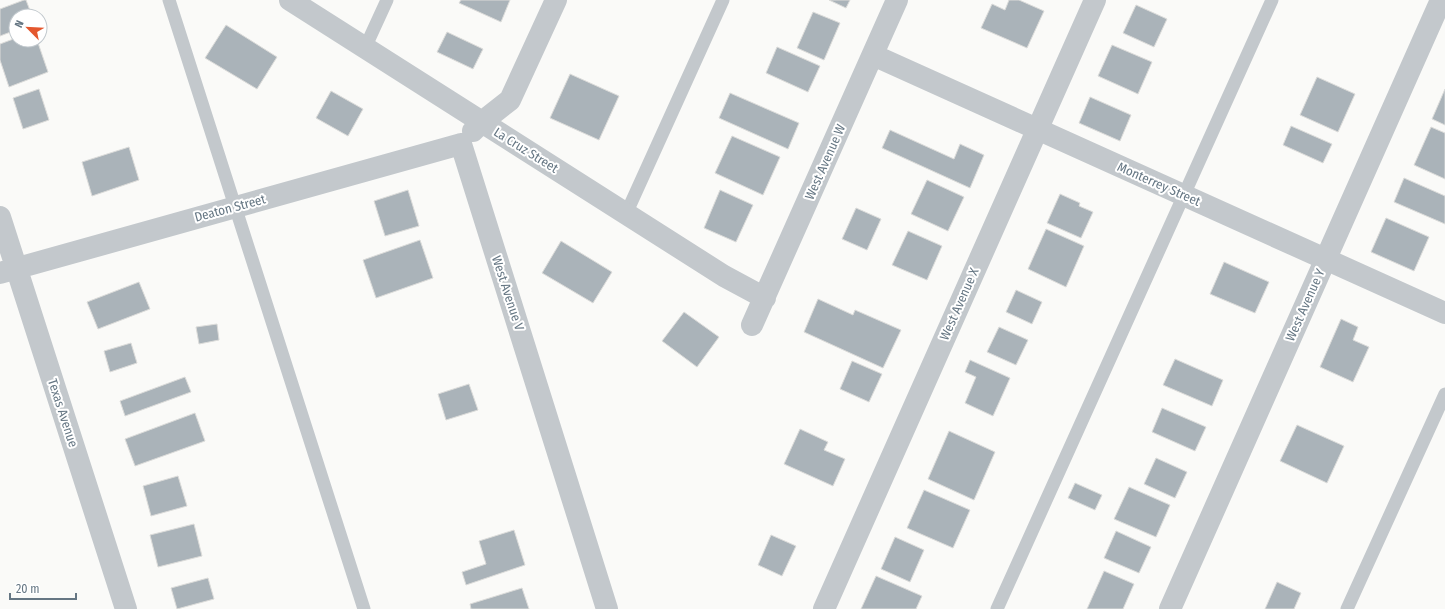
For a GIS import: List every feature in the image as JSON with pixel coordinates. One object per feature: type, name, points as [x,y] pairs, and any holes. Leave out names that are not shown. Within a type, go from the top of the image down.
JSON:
[{"type":"street","name":"La Cruz Street","points":[[290,0],[724,276],[764,298]]},
{"type":"street","points":[[461,144],[482,122],[510,100],[556,0]]},
{"type":"street","name":"West Avenue W","points":[[752,325],[897,0]]},
{"type":"street","name":"West Avenue X","points":[[824,609],[1095,0]]},
{"type":"street","name":"West Avenue Y","points":[[1170,609],[1441,0]]},
{"type":"street","name":"Monterrey Street","points":[[873,55],[1445,313]]},
{"type":"street","name":"Deaton Street","points":[[9,270],[461,144]]},
{"type":"street","name":"West Avenue V","points":[[461,144],[608,609]]},
{"type":"street","name":"Texas Avenue","points":[[0,217],[9,270],[126,609]]},
{"type":"lane","points":[[169,0],[364,609]]},
{"type":"lane","points":[[365,48],[387,0]]},
{"type":"lane","points":[[626,214],[723,0]]},
{"type":"lane","points":[[997,609],[1272,0]]},
{"type":"lane","points":[[1348,609],[1445,394]]},
{"type":"building","points":[[24,0],[26,0],[29,8],[8,8],[8,33],[0,36],[0,9]]},
{"type":"building","points":[[461,0],[510,0],[501,22],[459,3]]},
{"type":"building","points":[[829,0],[850,0],[846,8]]},
{"type":"building","points":[[1009,0],[1019,0],[1044,11],[1027,48],[981,28],[992,4],[1005,10]]},
{"type":"building","points":[[1136,5],[1167,19],[1154,47],[1123,33]]},
{"type":"building","points":[[813,12],[840,23],[824,60],[797,48]]},
{"type":"building","points":[[226,25],[277,57],[257,89],[205,58]]},
{"type":"building","points":[[447,32],[483,49],[473,69],[437,52]]},
{"type":"building","points":[[8,41],[8,48],[40,48],[48,72],[9,87],[0,60],[0,44]]},
{"type":"building","points":[[1112,45],[1152,62],[1138,94],[1098,76]]},
{"type":"building","points":[[777,47],[820,66],[808,92],[766,73]]},
{"type":"building","points":[[570,74],[619,96],[599,140],[550,118]]},
{"type":"building","points":[[1317,77],[1355,94],[1338,132],[1300,115]]},
{"type":"building","points":[[39,89],[49,120],[23,129],[13,98]]},
{"type":"building","points":[[1445,89],[1445,125],[1432,119]]},
{"type":"building","points":[[331,91],[363,109],[348,136],[316,118]]},
{"type":"building","points":[[730,93],[799,123],[788,149],[719,118]]},
{"type":"building","points":[[1090,97],[1131,115],[1120,141],[1079,123]]},
{"type":"building","points":[[1291,126],[1332,144],[1323,163],[1283,145]]},
{"type":"building","points":[[1431,127],[1445,133],[1445,179],[1414,165]]},
{"type":"building","points":[[890,130],[954,159],[960,144],[984,155],[970,188],[882,148]]},
{"type":"building","points":[[732,136],[780,157],[763,195],[715,173]]},
{"type":"building","points":[[129,147],[139,180],[92,196],[82,162]]},
{"type":"building","points":[[1404,178],[1445,196],[1445,224],[1394,202]]},
{"type":"building","points":[[927,180],[964,197],[948,231],[911,214]]},
{"type":"building","points":[[408,190],[419,226],[385,236],[374,201]]},
{"type":"building","points":[[720,190],[753,205],[736,242],[704,228]]},
{"type":"building","points":[[1060,194],[1080,203],[1079,206],[1093,212],[1081,238],[1047,223]]},
{"type":"building","points":[[856,208],[881,219],[867,250],[842,239]]},
{"type":"building","points":[[1386,218],[1429,237],[1414,271],[1371,252]]},
{"type":"building","points":[[1046,229],[1084,246],[1066,287],[1028,269]]},
{"type":"building","points":[[908,231],[942,246],[927,280],[892,265]]},
{"type":"building","points":[[420,240],[433,278],[376,298],[363,260]]},
{"type":"building","points":[[561,241],[612,272],[593,303],[542,273]]},
{"type":"building","points":[[1224,262],[1269,282],[1255,313],[1210,294]]},
{"type":"building","points":[[139,282],[150,309],[98,329],[87,302]]},
{"type":"building","points":[[1016,290],[1042,302],[1032,324],[1006,312]]},
{"type":"building","points":[[818,299],[853,315],[855,310],[901,330],[883,368],[804,332]]},
{"type":"building","points":[[684,312],[719,337],[697,367],[662,341]]},
{"type":"building","points":[[1341,319],[1358,327],[1353,340],[1369,347],[1353,382],[1320,367]]},
{"type":"building","points":[[217,324],[219,340],[199,344],[196,327]]},
{"type":"building","points":[[999,327],[1028,340],[1016,365],[987,352]]},
{"type":"building","points":[[131,343],[137,363],[110,372],[104,351]]},
{"type":"building","points":[[1175,359],[1223,380],[1212,406],[1163,385]]},
{"type":"building","points":[[970,360],[1010,378],[993,416],[965,403],[976,377],[965,372]]},
{"type":"building","points":[[852,361],[882,374],[869,402],[840,389]]},
{"type":"building","points":[[185,377],[191,392],[125,416],[120,401]]},
{"type":"building","points":[[469,384],[478,410],[446,420],[438,394]]},
{"type":"building","points":[[1162,408],[1206,427],[1195,451],[1152,432]]},
{"type":"building","points":[[195,413],[205,441],[135,466],[125,439]]},
{"type":"building","points":[[1297,425],[1344,446],[1327,483],[1280,461]]},
{"type":"building","points":[[800,429],[828,442],[824,450],[845,459],[833,486],[784,464]]},
{"type":"building","points":[[949,431],[995,452],[974,500],[928,479]]},
{"type":"building","points":[[1156,458],[1187,472],[1175,498],[1144,484]]},
{"type":"building","points":[[178,476],[187,506],[151,516],[143,486]]},
{"type":"building","points":[[1075,483],[1102,495],[1095,510],[1068,498]]},
{"type":"building","points":[[1129,487],[1170,505],[1156,537],[1114,519]]},
{"type":"building","points":[[924,490],[970,510],[953,548],[907,528]]},
{"type":"building","points":[[194,524],[202,556],[158,567],[150,535]]},
{"type":"building","points":[[514,530],[525,565],[466,585],[462,572],[486,564],[479,541]]},
{"type":"building","points":[[1116,531],[1151,547],[1139,573],[1104,558]]},
{"type":"building","points":[[771,535],[796,546],[782,576],[758,565]]},
{"type":"building","points":[[895,537],[924,550],[910,582],[881,569]]},
{"type":"building","points":[[1104,571],[1134,584],[1123,609],[1087,609]]},
{"type":"building","points":[[876,576],[922,596],[916,609],[861,609]]},
{"type":"building","points":[[208,578],[214,599],[177,609],[171,588]]},
{"type":"building","points":[[1277,582],[1301,593],[1294,609],[1265,609]]},
{"type":"building","points":[[522,588],[529,609],[471,609],[470,604]]}]
